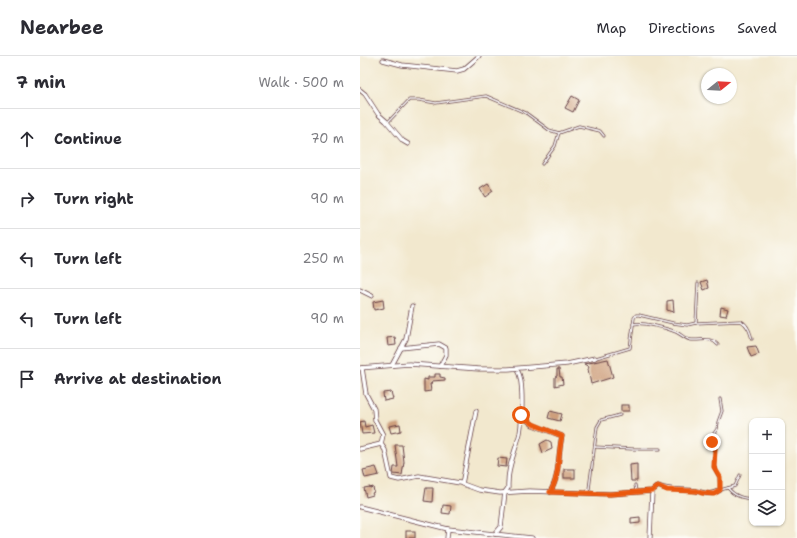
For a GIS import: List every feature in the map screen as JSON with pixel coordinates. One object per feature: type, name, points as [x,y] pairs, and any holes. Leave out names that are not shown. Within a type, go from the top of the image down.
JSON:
[{"type":"street","points":[[383,60],[402,66],[457,71],[467,67],[479,56]]},
{"type":"street","points":[[360,90],[365,94],[378,114],[388,122],[403,141],[408,144]]},
{"type":"street","points":[[360,290],[372,296]]},
{"type":"street","points":[[392,365],[406,339],[412,306]]},
{"type":"street","points":[[401,348],[439,344],[446,348],[446,355],[440,366]]},
{"type":"street","points":[[595,358],[567,364],[508,369],[479,369],[409,364],[361,368],[366,394],[374,409],[375,420],[383,435],[382,444],[385,450],[390,478],[399,480],[419,476],[462,484],[479,490],[500,493],[550,492],[610,494],[652,491],[658,486],[667,490],[696,491],[714,494],[720,490]]},
{"type":"street","points":[[495,534],[501,527],[505,492],[508,488],[511,457],[520,432],[521,382],[518,372]]},
{"type":"street","points":[[462,484],[476,411]]},
{"type":"street","points":[[521,415],[533,424],[562,436],[559,446],[560,454],[553,488],[550,492]]},
{"type":"street","points":[[360,449],[382,444]]},
{"type":"street","points":[[650,538],[652,491]]},
{"type":"street","points":[[360,508],[448,529],[473,533],[532,538]]},
{"type":"street","points":[[447,538],[448,529]]},
{"type":"street","points":[[472,538],[473,533]]},
{"type":"lane","points":[[388,122],[409,100],[436,103],[486,96],[526,113],[549,130],[558,133],[578,126],[600,132],[604,136]]},
{"type":"lane","points":[[542,164],[555,146],[558,133]]},
{"type":"lane","points":[[696,323],[698,283]]},
{"type":"lane","points":[[595,358],[630,348],[634,318],[639,315],[687,325],[696,323],[741,321],[745,323],[752,339]]},
{"type":"lane","points":[[633,324],[645,324],[676,332],[689,340],[710,339],[718,345]]},
{"type":"lane","points":[[720,399],[722,411],[717,428],[712,436],[712,442],[715,448],[714,467],[720,477],[720,490],[735,486],[740,475]]},
{"type":"lane","points":[[586,494],[589,490],[597,428],[601,420],[620,415]]},
{"type":"lane","points":[[595,447],[633,450],[660,449]]},
{"type":"lane","points":[[557,469],[562,471]]},
{"type":"lane","points":[[635,485],[636,492]]},
{"type":"lane","points":[[728,488],[740,497],[749,498]]},
{"type":"building","points":[[572,96],[579,100],[573,112],[565,108]]},
{"type":"building","points":[[488,184],[493,191],[485,197],[480,189]]},
{"type":"building","points":[[707,280],[709,288],[704,290],[701,282]]},
{"type":"building","points":[[383,300],[384,308],[374,310],[373,302]]},
{"type":"building","points":[[673,300],[674,312],[667,310],[667,301]]},
{"type":"building","points":[[721,307],[728,309],[726,316],[720,315]]},
{"type":"building","points":[[395,337],[396,345],[388,346],[387,338]]},
{"type":"building","points":[[756,346],[759,354],[751,357],[747,347]]},
{"type":"building","points":[[608,359],[613,377],[591,384],[588,369],[589,367],[584,364]]},
{"type":"building","points":[[557,369],[559,369],[563,384],[555,386],[555,377],[557,376]]},
{"type":"building","points":[[435,374],[440,374],[440,377],[445,378],[445,380],[432,381],[430,384],[431,391],[424,392],[424,379],[428,380],[428,377],[435,377]]},
{"type":"building","points":[[391,392],[393,399],[384,401],[383,393]]},
{"type":"building","points":[[621,405],[629,405],[629,411],[621,411]]},
{"type":"building","points":[[550,411],[562,414],[560,421],[548,418]]},
{"type":"building","points":[[364,421],[365,427],[372,425],[374,433],[362,434],[360,422]]},
{"type":"building","points":[[400,424],[401,431],[391,433],[389,426]]},
{"type":"building","points":[[547,440],[551,442],[552,449],[543,453],[540,444]]},
{"type":"building","points":[[395,445],[402,445],[404,462],[402,475],[393,474],[394,467],[398,467]]},
{"type":"building","points":[[498,458],[507,459],[506,467],[497,466]]},
{"type":"building","points":[[637,464],[637,481],[631,481],[630,465]]},
{"type":"building","points":[[376,467],[379,475],[365,478],[363,470]]},
{"type":"building","points":[[564,469],[575,469],[575,478],[564,478]]},
{"type":"building","points":[[373,487],[373,495],[366,497],[364,488]]},
{"type":"building","points":[[426,488],[433,488],[432,502],[424,501]]},
{"type":"building","points":[[443,505],[451,506],[450,514],[442,513]]},
{"type":"building","points":[[640,517],[640,523],[631,524],[631,518]]},
{"type":"building","points":[[406,531],[415,531],[415,538],[406,538]]},
{"type":"route","points":[[521,415],[540,428],[562,436],[559,446],[560,454],[556,478],[550,492],[610,494],[652,491],[658,486],[667,490],[696,491],[714,494],[720,490],[720,477],[714,467],[715,448],[712,442]]}]
